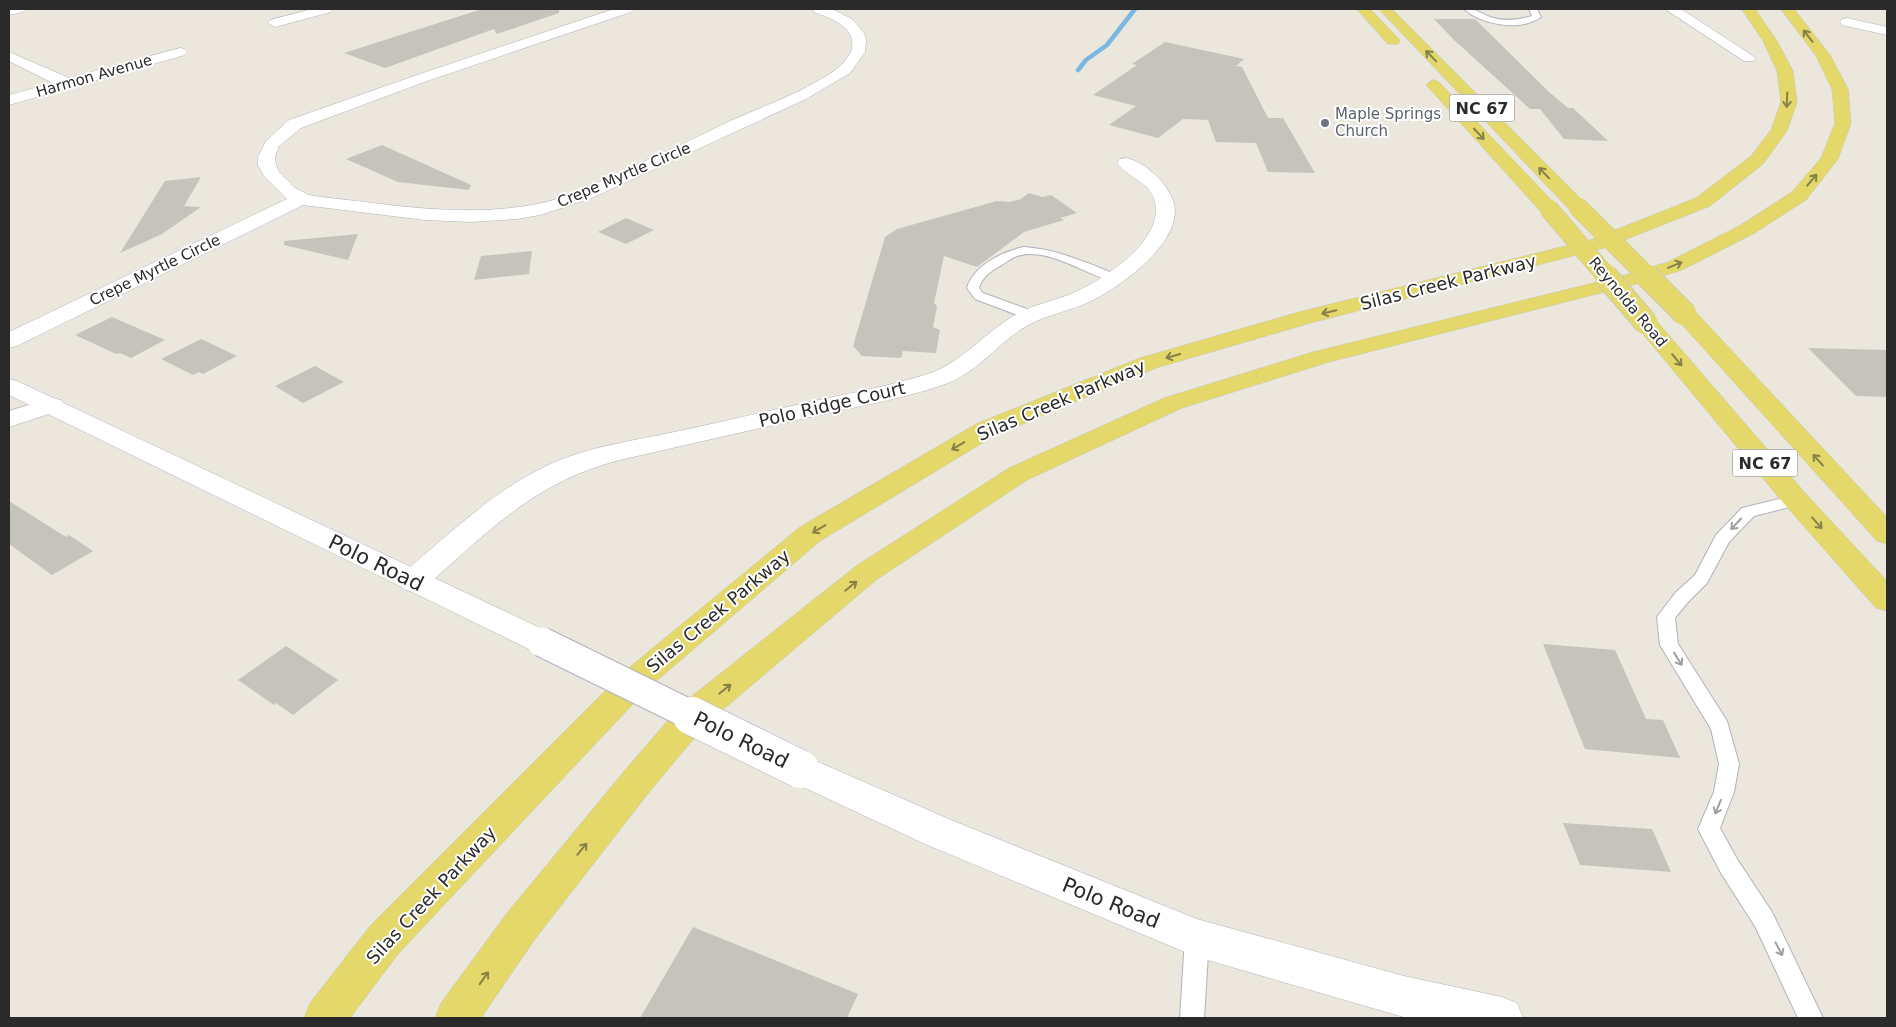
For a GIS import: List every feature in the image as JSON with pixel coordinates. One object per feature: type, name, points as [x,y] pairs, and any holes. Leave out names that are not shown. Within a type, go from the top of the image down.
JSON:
[{"type":"main road","points":[[1363,9],[1405,54]]},
{"type":"main road","name":"Reynolda Road","points":[[1386,9],[1578,208],[1685,314],[1887,534]]},
{"type":"main road","name":"Silas Creek Parkway","points":[[325,1018],[384,940],[636,680],[810,534],[985,430],[1148,363],[1307,317],[1456,281],[1596,244],[1703,202],[1758,160],[1779,131],[1789,102],[1785,71],[1770,41],[1748,9]]},
{"type":"main road","points":[[456,1018],[521,926],[638,780],[694,714],[866,573],[1018,474],[1173,403],[1321,357],[1628,280],[1675,266],[1746,230],[1798,196],[1829,159],[1843,123],[1840,89],[1823,55],[1787,9]]},
{"type":"main road","name":"Reynolda Road","points":[[1424,74],[1549,209],[1796,500],[1887,600]]},
{"type":"street","points":[[9,11],[18,9]]},
{"type":"street","points":[[275,23],[326,9]]},
{"type":"street","points":[[300,199],[273,176],[267,167],[266,157],[270,146],[276,139],[296,124],[422,78],[626,9]]},
{"type":"street","name":"Crepe Myrtle Circle","points":[[9,341],[300,199],[433,216],[460,217],[520,213],[558,205],[584,195],[701,142],[844,71],[859,50],[859,42],[855,30],[843,19],[819,9]]},
{"type":"street","points":[[1672,9],[1749,58]]},
{"type":"street","points":[[1847,22],[1887,31]]},
{"type":"street","name":"Harmon Avenue","points":[[9,100],[180,52]]},
{"type":"street","points":[[9,56],[66,83]]},
{"type":"street","name":"Polo Ridge Court","points":[[413,581],[515,494],[575,464],[619,452],[868,397],[941,377],[964,366],[1008,330],[1030,315],[1085,296],[1114,278],[1133,263],[1154,241],[1164,223],[1165,204],[1159,190],[1147,177],[1126,163]]},
{"type":"street","name":"Polo Road","points":[[9,386],[52,405],[800,768],[938,832],[1196,938],[1404,997],[1502,1018]]},
{"type":"street","points":[[9,419],[52,405]]},
{"type":"lane","points":[[1468,9],[1490,20],[1507,23],[1518,23],[1537,16],[1533,9]]},
{"type":"lane","points":[[1030,315],[979,296],[973,288],[974,282],[987,269],[1014,253],[1029,250],[1049,254],[1114,278]]},
{"type":"lane","points":[[1796,500],[1748,512],[1722,539],[1700,579],[1666,617],[1669,646],[1720,727],[1729,764],[1724,792],[1710,829],[1729,866],[1768,928],[1811,1018]]},
{"type":"lane","points":[[1192,1018],[1196,938]]},
{"type":"building","points":[[482,9],[559,9],[559,13],[497,34],[494,29],[385,68],[344,53]]},
{"type":"building","points":[[1434,19],[1475,19],[1549,92],[1568,108],[1573,108],[1608,141],[1564,139],[1540,109],[1530,109],[1453,39]]},
{"type":"building","points":[[1165,42],[1244,59],[1236,66],[1242,67],[1268,118],[1283,118],[1315,173],[1268,172],[1256,143],[1216,142],[1208,120],[1183,119],[1158,138],[1109,125],[1136,106],[1093,95],[1137,65],[1132,64]]},
{"type":"building","points":[[382,145],[471,185],[469,190],[398,182],[346,159]]},
{"type":"building","points":[[201,177],[184,206],[201,207],[162,234],[120,253],[165,181]]},
{"type":"building","points":[[1029,193],[1042,197],[1051,195],[1077,213],[1060,218],[1064,220],[1024,232],[977,267],[944,256],[934,303],[937,306],[933,327],[940,330],[936,353],[903,351],[901,358],[862,356],[853,346],[885,237],[897,229],[997,201],[1010,202],[1021,199]]},
{"type":"building","points":[[626,218],[654,230],[626,244],[598,232]]},
{"type":"building","points":[[358,234],[348,260],[284,245],[284,241]]},
{"type":"building","points":[[532,251],[529,274],[474,280],[481,256]]},
{"type":"building","points":[[112,317],[165,340],[131,358],[120,353],[116,354],[75,335]]},
{"type":"building","points":[[201,339],[237,356],[203,374],[199,372],[193,375],[161,359]]},
{"type":"building","points":[[1808,348],[1887,350],[1887,397],[1856,396]]},
{"type":"building","points":[[315,366],[344,382],[303,403],[275,386]]},
{"type":"building","points":[[9,501],[66,537],[69,535],[93,551],[52,575],[9,544]]},
{"type":"building","points":[[1543,644],[1615,650],[1646,719],[1663,720],[1680,758],[1585,749]]},
{"type":"building","points":[[286,646],[338,680],[293,715],[276,703],[274,705],[238,680]]},
{"type":"building","points":[[1563,823],[1652,829],[1671,872],[1580,865]]},
{"type":"building","points":[[693,927],[858,994],[847,1018],[640,1018]]},
{"type":"waterway","points":[[1078,70],[1086,60],[1107,45],[1135,9]]},
{"type":"place","name":"Maple Springs Church","points":[[1325,123]]}]
